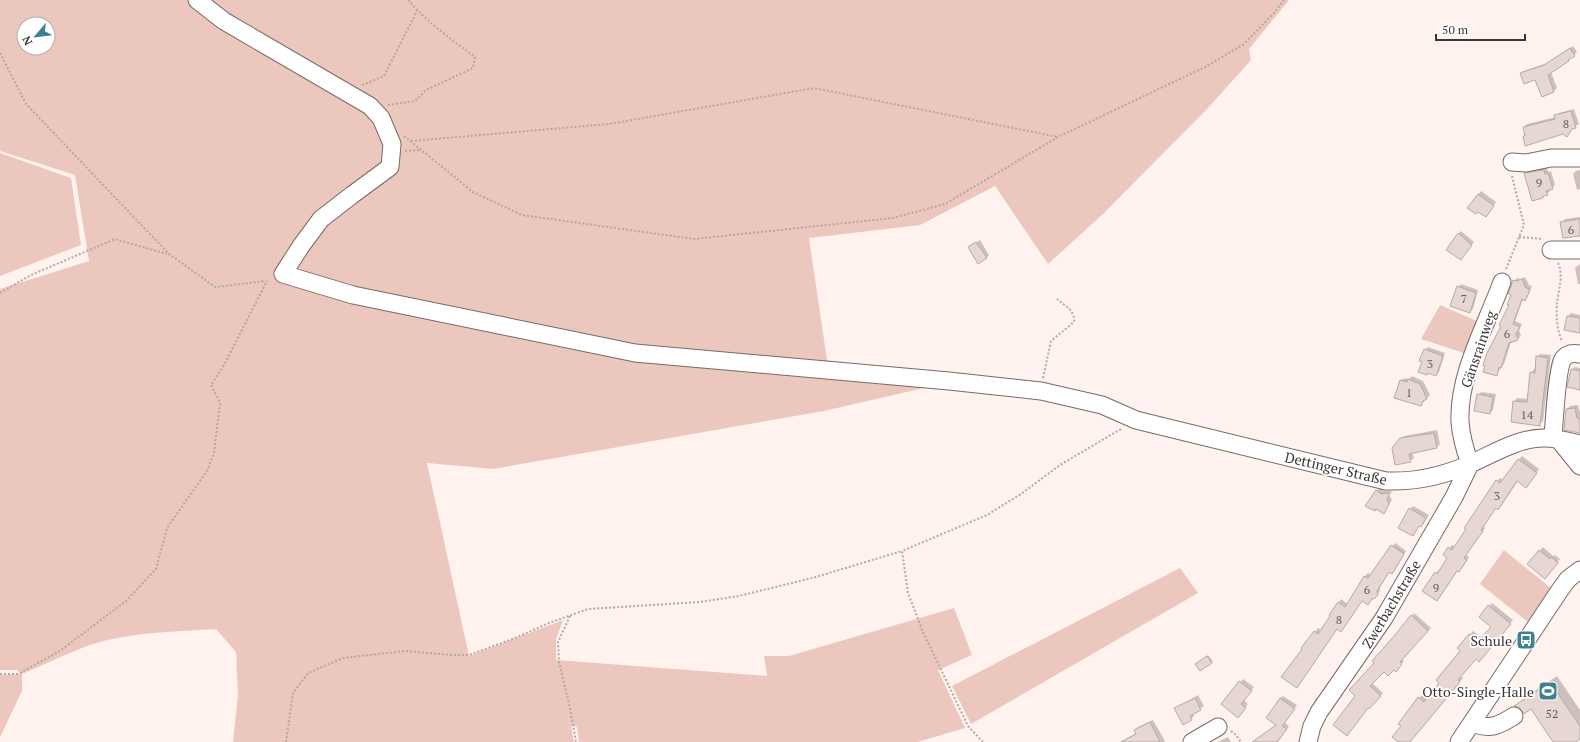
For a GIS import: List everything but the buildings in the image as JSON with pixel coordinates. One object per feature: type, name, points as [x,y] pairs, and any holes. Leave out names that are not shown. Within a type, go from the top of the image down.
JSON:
[{"type":"street","name":"Dettinger Straße","points":[[197,0],[224,21],[370,106],[381,118],[392,144],[390,167],[321,219],[301,246],[284,274],[352,295],[635,353],[950,381],[1041,391],[1102,405],[1136,420],[1386,481],[1409,481],[1443,474],[1470,464],[1511,445],[1535,438],[1556,439],[1580,444]]},
{"type":"street","points":[[1512,162],[1526,163],[1551,158],[1580,158]]},
{"type":"street","points":[[1551,250],[1580,250]]},
{"type":"street","name":"Gänsrainweg","points":[[1470,464],[1462,437],[1460,423],[1462,396],[1471,362],[1502,282]]},
{"type":"street","points":[[1574,354],[1560,365],[1556,439],[1580,466]]},
{"type":"street","name":"Zwerbachstraße","points":[[1308,742],[1312,726],[1319,712],[1384,618],[1454,497],[1470,464]]},
{"type":"street","points":[[1459,742],[1560,590],[1568,579],[1580,570]]},
{"type":"street","points":[[1472,723],[1489,728],[1514,716]]},
{"type":"street","points":[[1192,742],[1218,727]]},
{"type":"path","points":[[383,106],[415,101],[426,90],[473,68],[475,57],[442,33],[417,11],[409,1],[411,0]]},
{"type":"path","points":[[421,150],[473,192],[522,214],[694,239],[893,218],[945,204],[1058,137],[1205,67],[1244,44],[1275,12],[1284,0]]},
{"type":"path","points":[[366,88],[361,85],[384,76],[417,11]]},
{"type":"path","points":[[0,53],[26,104],[168,254],[215,287],[267,281],[223,366],[211,385],[220,403],[214,453],[208,471],[167,528],[156,569],[126,601],[60,651],[18,674],[0,674]]},
{"type":"path","points":[[411,141],[609,124],[814,88],[1058,137]]},
{"type":"path","points":[[1502,282],[1524,225],[1511,172],[1512,162]]},
{"type":"path","points":[[1519,237],[1544,239],[1559,266],[1560,278],[1557,306],[1559,335],[1574,354]]},
{"type":"path","points":[[0,293],[31,275],[115,239],[168,254]]},
{"type":"path","points":[[1041,391],[1051,341],[1074,322],[1075,316],[1072,311],[1057,299]]},
{"type":"path","points":[[286,742],[293,693],[308,673],[343,658],[405,652],[469,655],[515,638],[548,623],[588,609],[700,602],[739,596],[816,578],[902,551],[987,515],[1021,494],[1060,465],[1136,420]]},
{"type":"path","points":[[902,551],[908,592],[923,632],[968,726],[983,742]]},
{"type":"path","points":[[571,615],[558,642],[559,662],[576,742]]},
{"type":"shaded area","points":[[0,0],[1289,0],[1249,49],[1251,60],[1208,108],[1104,213],[1048,264],[995,186],[920,225],[809,238],[827,360],[937,385],[824,411],[493,469],[427,463],[469,656],[563,620],[556,639],[556,660],[767,676],[764,656],[789,656],[954,608],[972,655],[938,670],[965,728],[918,742],[579,742],[577,727],[571,726],[574,742],[233,742],[238,695],[236,652],[216,629],[154,633],[117,638],[93,644],[69,653],[22,674],[17,670],[0,670],[0,289],[89,261],[75,175],[0,151]]},
{"type":"shaded area","points":[[0,153],[71,178],[81,245],[0,276]]},
{"type":"shaded area","points":[[1440,305],[1479,322],[1467,354],[1421,339]]},
{"type":"shaded area","points":[[1504,550],[1552,589],[1529,623],[1480,584]]},
{"type":"shaded area","points":[[1180,568],[1198,593],[971,724],[952,686]]},
{"type":"shaded area","points":[[22,674],[22,691],[0,737],[0,675]]},
{"type":"place","name":"Schule","points":[[1526,640]]},
{"type":"place","name":"Otto-Single-Halle","points":[[1548,691]]}]
